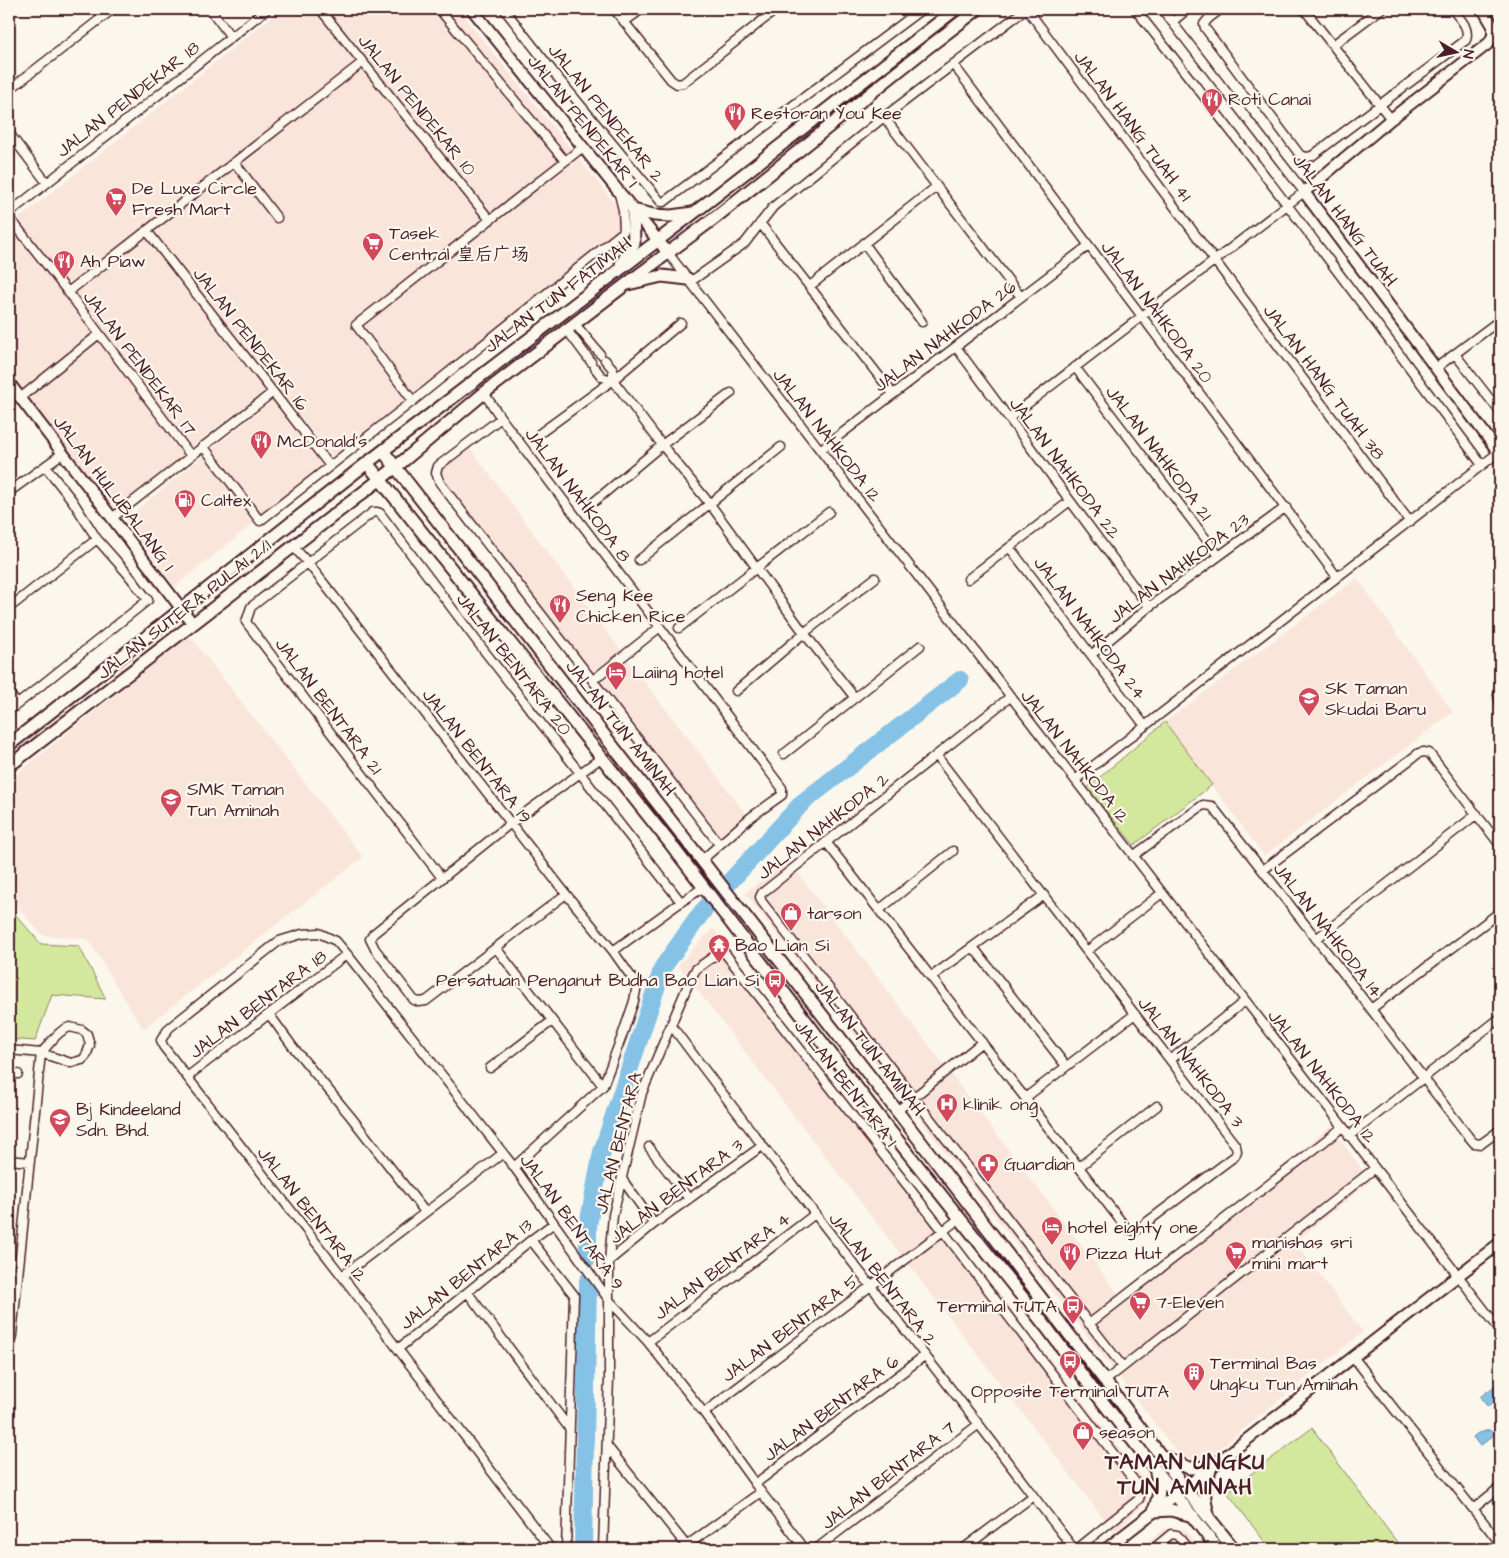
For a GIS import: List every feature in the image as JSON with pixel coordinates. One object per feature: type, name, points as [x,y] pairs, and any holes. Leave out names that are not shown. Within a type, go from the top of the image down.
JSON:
[{"type":"main road","name":"JALAN TUN FATIMAH","points":[[9,745],[367,463],[658,241],[956,9]]},
{"type":"main road","name":"JALAN TUN FATIMAH","points":[[380,479],[484,393],[716,217],[978,9]]},
{"type":"main road","points":[[615,273],[634,244],[633,210],[654,215],[672,216],[695,212]]},
{"type":"main road","points":[[625,285],[662,276],[689,280]]},
{"type":"main road","points":[[525,342],[534,343],[563,320],[570,320],[571,327]]},
{"type":"main road","name":"JALAN TUN AMINAH","points":[[384,451],[1105,1381],[1160,1455],[1193,1516],[1218,1549]]},
{"type":"main road","name":"JALAN TUN AMINAH","points":[[367,463],[704,887],[884,1123],[1041,1321],[1155,1469],[1211,1521],[1234,1549]]},
{"type":"main road","name":"JALAN SUTERA PULAI 2/1","points":[[9,766],[380,479]]},
{"type":"main road","points":[[1160,1455],[1189,1468],[1211,1467],[1204,1490],[1204,1500],[1211,1521]]},
{"type":"main road","points":[[1155,1469],[1160,1487],[1154,1511],[1170,1510],[1193,1516]]},
{"type":"street","points":[[9,90],[112,9]]},
{"type":"street","points":[[210,9],[231,36]]},
{"type":"street","name":"JALAN PENDEKAR 18","points":[[9,213],[266,9]]},
{"type":"street","name":"JALAN PENDEKAR 10","points":[[320,9],[490,220]]},
{"type":"street","points":[[439,9],[565,161]]},
{"type":"street","name":"JALAN PENDEKAR 1","points":[[472,9],[668,253]]},
{"type":"street","name":"JALAN PENDEKAR 2","points":[[504,9],[558,78],[661,202],[664,202],[910,17]]},
{"type":"street","points":[[614,9],[671,80],[677,84],[683,83],[777,9]]},
{"type":"street","points":[[624,22],[642,9]]},
{"type":"street","points":[[904,9],[910,17],[922,9]]},
{"type":"street","points":[[689,280],[745,243],[773,207],[884,117],[1026,9]]},
{"type":"street","name":"JALAN HANG TUAH 41","points":[[1026,9],[1214,261]]},
{"type":"street","points":[[1135,9],[1194,82],[1288,205],[1482,465]]},
{"type":"street","name":"JALAN HANG TUAH","points":[[1162,9],[1304,192],[1500,453]]},
{"type":"street","points":[[1172,22],[1188,9]]},
{"type":"street","points":[[1221,9],[1208,18],[1204,24],[1205,28],[1300,155],[1307,157],[1312,156],[1380,106],[1466,40],[1467,28],[1452,9]]},
{"type":"street","points":[[1304,9],[1391,119]]},
{"type":"street","points":[[1333,45],[1381,9]]},
{"type":"street","points":[[1009,418],[1288,205],[1391,119],[1489,43],[1493,36],[1493,26],[1484,9]]},
{"type":"street","points":[[68,292],[363,62]]},
{"type":"street","name":"JALAN NAHKODA 20","points":[[953,64],[1337,577]]},
{"type":"street","points":[[884,117],[1021,297]]},
{"type":"street","points":[[9,133],[47,183]]},
{"type":"street","points":[[413,401],[356,325],[583,147]]},
{"type":"street","points":[[235,163],[277,218]]},
{"type":"street","points":[[810,286],[936,187]]},
{"type":"street","points":[[203,446],[260,521],[413,401],[624,230],[623,210],[617,190]]},
{"type":"street","name":"JALAN PENDEKAR 17","points":[[9,217],[68,292],[191,456]]},
{"type":"street","points":[[760,223],[893,394]]},
{"type":"street","name":"JALAN PENDEKAR 16","points":[[147,231],[330,466]]},
{"type":"street","points":[[864,243],[922,322]]},
{"type":"street","name":"JALAN NAHKODA 26","points":[[820,450],[1088,246]]},
{"type":"street","name":"JALAN NAHKODA 12","points":[[668,253],[1500,1330]]},
{"type":"street","name":"JALAN HANG TUAH 38","points":[[1214,261],[1410,522]]},
{"type":"street","points":[[1436,368],[1500,320]]},
{"type":"street","points":[[539,434],[613,380],[682,323]]},
{"type":"street","points":[[571,327],[613,369],[613,380],[710,504],[804,633],[855,698]]},
{"type":"street","points":[[571,327],[602,377],[613,380]]},
{"type":"street","points":[[20,398],[99,334]]},
{"type":"street","name":"JALAN NAHKODA 22","points":[[956,347],[1150,607]]},
{"type":"street","points":[[1455,354],[1500,412]]},
{"type":"street","name":"JALAN NAHKODA 21","points":[[1075,368],[1219,556]]},
{"type":"street","name":"JALAN HULUBALANG 1","points":[[9,383],[193,624]]},
{"type":"street","name":"JALAN PENDEKAR 17","points":[[112,518],[274,392]]},
{"type":"street","name":"JALAN NAHKODA 8","points":[[484,393],[782,788],[782,795],[778,799],[751,817],[702,860]]},
{"type":"street","points":[[595,501],[662,445],[731,393]]},
{"type":"street","points":[[501,418],[438,466],[436,473],[440,483],[720,844]]},
{"type":"street","points":[[639,560],[781,447]]},
{"type":"street","points":[[9,492],[63,453]]},
{"type":"street","points":[[1075,780],[1500,453]]},
{"type":"street","points":[[9,711],[148,600],[97,539],[72,500],[45,466]]},
{"type":"street","name":"JALAN NAHKODA 24","points":[[968,579],[1070,501]]},
{"type":"street","name":"JALAN NAHKODA 23","points":[[1091,655],[1150,607],[1286,507]]},
{"type":"street","name":"JALAN BENTARA 20","points":[[308,563],[373,512],[380,514],[579,773],[681,902]]},
{"type":"street","points":[[679,628],[829,512]]},
{"type":"street","points":[[9,608],[97,539]]},
{"type":"street","name":"JALAN BENTARA 19","points":[[293,546],[566,894],[614,951],[637,985],[634,1001],[603,1086]]},
{"type":"street","name":"JALAN NAHKODA 24","points":[[1010,548],[1145,726]]},
{"type":"street","name":"JALAN BENTARA 21","points":[[308,563],[251,607],[246,622],[442,878]]},
{"type":"street","points":[[736,691],[804,633],[876,578]]},
{"type":"street","points":[[594,680],[660,627]]},
{"type":"street","points":[[784,754],[920,646]]},
{"type":"street","points":[[1500,688],[1498,695],[1500,703]]},
{"type":"street","points":[[9,693],[17,704]]},
{"type":"street","name":"JALAN NAHKODA 2","points":[[1010,697],[762,893],[760,897],[1122,1367]]},
{"type":"street","points":[[1263,870],[1419,753],[1424,752],[1429,753],[1500,845]]},
{"type":"street","name":"JALAN NAHKODA 3","points":[[826,842],[1127,1229],[1135,1231],[1235,1156],[1236,1146],[936,755]]},
{"type":"street","points":[[566,894],[426,1001],[419,1002],[414,1000],[375,949],[370,939],[373,934],[442,878],[511,824],[601,758]]},
{"type":"street","name":"JALAN NAHKODA 14","points":[[1133,856],[1202,805],[1212,806],[1474,1143],[1481,1144],[1500,1130]]},
{"type":"street","points":[[1316,939],[1477,814]]},
{"type":"street","points":[[879,910],[952,851]]},
{"type":"street","points":[[614,951],[704,887]]},
{"type":"street","points":[[1087,951],[1162,893]]},
{"type":"street","points":[[932,977],[1044,895]]},
{"type":"street","points":[[1371,1009],[1500,912]]},
{"type":"street","name":"JALAN BENTARA 9","points":[[302,934],[319,933],[336,941],[347,954],[514,1167],[609,1300],[648,1342],[704,1413],[805,1549]]},
{"type":"street","name":"JALAN BENTARA 12","points":[[302,934],[278,941],[169,1028],[161,1040],[163,1046],[342,1276],[550,1549]]},
{"type":"street","points":[[973,947],[1066,1066]]},
{"type":"street","points":[[496,948],[603,1086],[514,1167]]},
{"type":"street","name":"JALAN BENTARA","points":[[603,1549],[607,1446],[609,1261],[613,1215],[642,1093],[690,980],[696,969],[720,952],[726,954]]},
{"type":"street","name":"JALAN BENTARA 18","points":[[186,1077],[347,954]]},
{"type":"street","name":"JALAN BENTARA 1","points":[[726,954],[943,1231],[1139,1487]]},
{"type":"street","points":[[1170,1060],[1245,1001]]},
{"type":"street","points":[[269,1014],[293,1047],[351,1117],[425,1212]]},
{"type":"street","points":[[1025,1098],[1135,1014]]},
{"type":"street","points":[[1350,1136],[1500,1018]]},
{"type":"street","points":[[490,1068],[552,1021]]},
{"type":"street","name":"JALAN BENTARA 2","points":[[671,1025],[762,1146],[1075,1549],[1139,1499],[1139,1487]]},
{"type":"street","points":[[9,1050],[41,1053],[66,1062],[77,1062],[86,1056],[90,1045],[82,1030],[70,1027],[60,1032],[41,1053],[10,1339],[9,1364]]},
{"type":"street","points":[[897,1111],[982,1042]]},
{"type":"street","points":[[9,1073],[18,1074]]},
{"type":"street","points":[[1079,1167],[1157,1106]]},
{"type":"street","points":[[1089,1324],[1343,1127]]},
{"type":"street","name":"JALAN BENTARA 3","points":[[609,1261],[654,1224],[762,1146]]},
{"type":"street","points":[[649,1147],[689,1199]]},
{"type":"street","points":[[342,1276],[502,1154]]},
{"type":"street","points":[[9,1160],[30,1162]]},
{"type":"street","points":[[1105,1381],[1374,1169]]},
{"type":"street","points":[[622,1179],[654,1224]]},
{"type":"street","name":"JALAN BENTARA 4","points":[[648,1342],[815,1214]]},
{"type":"street","points":[[943,1231],[960,1218]]},
{"type":"street","name":"JALAN BENTARA 13","points":[[398,1349],[554,1223]]},
{"type":"street","name":"JALAN BENTARA 5","points":[[704,1413],[943,1231]]},
{"type":"street","points":[[531,1240],[574,1294],[566,1549]]},
{"type":"street","points":[[1106,1549],[1500,1244]]},
{"type":"street","points":[[468,1293],[569,1428]]},
{"type":"street","name":"JALAN BENTARA 6","points":[[755,1484],[924,1356]]},
{"type":"street","points":[[1354,1358],[1500,1543]]},
{"type":"street","name":"JALAN BENTARA 7","points":[[816,1549],[979,1424]]},
{"type":"street","points":[[607,1446],[688,1548],[761,1492]]},
{"type":"street","points":[[1473,1509],[1500,1487]]},
{"type":"street","points":[[963,1549],[1033,1496]]},
{"type":"street","points":[[1153,1549],[1171,1534],[1177,1535],[1188,1549]]},
{"type":"shaded area","points":[[282,9],[458,9],[629,221],[625,237],[340,465],[273,385],[191,447],[17,220]]},
{"type":"shaded area","points":[[9,223],[186,455],[115,511],[9,375]]},
{"type":"shaded area","points":[[274,399],[325,465],[175,587],[125,519]]},
{"type":"shaded area","points":[[469,447],[628,660],[747,815],[720,839],[444,482],[440,473],[441,468]]},
{"type":"shaded area","name":"SK Taman Skudai Baru","points":[[1357,578],[1453,712],[1264,856],[1165,722]]},
{"type":"shaded area","name":"SMK Taman Tun Aminah","points":[[189,635],[363,857],[143,1029],[88,939],[42,935],[9,897],[9,780]]},
{"type":"shaded area","points":[[788,860],[1125,1303],[1330,1126],[1371,1181],[1295,1242],[1363,1332],[1204,1461],[1180,1456],[745,893]]},
{"type":"shaded area","points":[[713,928],[1145,1481],[1147,1501],[1115,1533],[678,965]]},
{"type":"shaded area","points":[[1164,1529],[1185,1529],[1200,1549],[1139,1549]]},
{"type":"green space","points":[[1165,722],[1212,785],[1134,845],[1087,788]]},
{"type":"green space","points":[[9,907],[41,944],[79,946],[106,999],[52,995],[35,1041],[9,1039]]},
{"type":"green space","points":[[1312,1428],[1402,1549],[1270,1549],[1227,1492]]},
{"type":"water","points":[[1500,1382],[1500,1398],[1488,1407],[1480,1397]]},
{"type":"water","points":[[1490,1430],[1494,1435],[1480,1446],[1473,1437],[1478,1433]]},
{"type":"waterway","points":[[588,1258],[588,1225],[602,1152],[663,967],[702,912],[803,802],[960,680]]},
{"type":"waterway","points":[[583,1549],[588,1281]]},
{"type":"place","name":"Roti Canai","points":[[1212,118]]},
{"type":"place","name":"Restoran You Kee","points":[[735,132]]},
{"type":"place","name":"De Luxe Circle Fresh Mart","points":[[116,217]]},
{"type":"place","name":"Tasek Central 皇后广场","points":[[373,262]]},
{"type":"place","name":"Ah Piaw","points":[[64,280]]},
{"type":"place","name":"McDonald's","points":[[261,460]]},
{"type":"place","name":"Caltex","points":[[185,519]]},
{"type":"place","name":"Seng Kee Chicken Rice","points":[[560,624]]},
{"type":"place","name":"Laiing hotel","points":[[616,691]]},
{"type":"place","name":"SK Taman Skudai Baru","points":[[1309,717]]},
{"type":"place","name":"SMK Taman Tun Aminah","points":[[171,818]]},
{"type":"place","name":"tarson","points":[[791,932]]},
{"type":"place","name":"Bao Lian Si","points":[[719,964]]},
{"type":"place","name":"Persatuan Penganut Budha Bao Lian Si","points":[[775,999]]},
{"type":"place","name":"klinik ong","points":[[947,1123]]},
{"type":"place","name":"Bj Kindeeland Sdn. Bhd.","points":[[60,1138]]},
{"type":"place","name":"Guardian","points":[[988,1183]]},
{"type":"place","name":"hotel eighty one","points":[[1052,1246]]},
{"type":"place","name":"manishas sri mini mart","points":[[1236,1271]]},
{"type":"place","name":"Pizza Hut","points":[[1070,1272]]},
{"type":"place","name":"7-Eleven","points":[[1140,1321]]},
{"type":"place","name":"Terminal TUTA","points":[[1073,1325]]},
{"type":"place","name":"Opposite Terminal TUTA","points":[[1070,1380]]},
{"type":"place","name":"Terminal Bas Ungku Tun Aminah","points":[[1194,1392]]},
{"type":"place","name":"season","points":[[1083,1451]]},
{"type":"district","name":"TAMAN UNGKU TUN AMINAH","points":[[1185,1474]]}]
